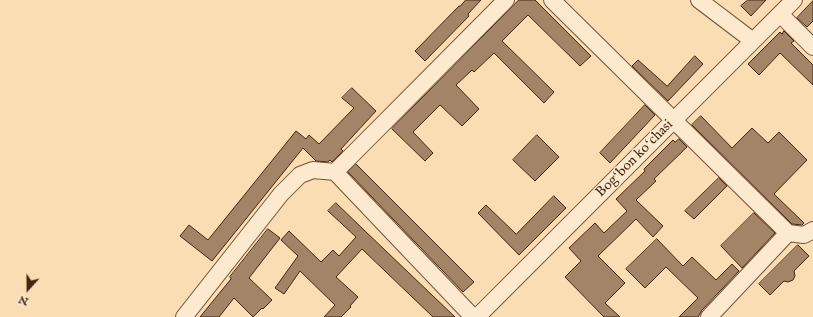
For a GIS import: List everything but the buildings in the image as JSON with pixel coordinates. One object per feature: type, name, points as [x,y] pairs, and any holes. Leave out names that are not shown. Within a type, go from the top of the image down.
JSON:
[{"type":"street","points":[[335,172],[506,0]]},
{"type":"street","points":[[552,0],[788,233],[804,235],[813,230]]},
{"type":"street","points":[[699,0],[753,41]]},
{"type":"street","name":"Bogʻbon koʻchasi","points":[[477,317],[794,0]]},
{"type":"street","points":[[780,14],[813,47]]},
{"type":"street","points":[[184,317],[280,194],[300,175],[313,170],[335,172],[473,317]]},
{"type":"street","points":[[709,317],[788,233]]}]
